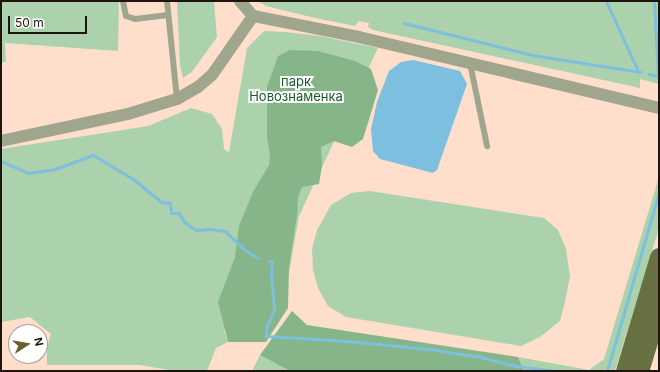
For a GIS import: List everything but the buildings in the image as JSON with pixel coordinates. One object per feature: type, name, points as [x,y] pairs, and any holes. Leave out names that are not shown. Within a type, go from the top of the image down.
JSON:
[{"type":"main road","points":[[625,371],[659,258]]},
{"type":"main road","points":[[639,371],[659,305]]},
{"type":"street","points":[[240,1],[253,16],[359,37],[659,108]]},
{"type":"street","points":[[1,141],[128,114],[177,99],[198,87],[212,76],[253,16]]},
{"type":"lane","points":[[123,1],[126,16],[135,19],[168,15]]},
{"type":"lane","points":[[167,1],[177,99]]},
{"type":"lane","points":[[470,63],[487,146]]},
{"type":"green space","points":[[1,1],[119,1],[118,51],[5,43],[6,62],[1,62],[1,43],[4,43],[1,42]]},
{"type":"green space","points":[[177,1],[214,1],[217,37],[192,72],[183,78],[180,65]]},
{"type":"green space","points":[[258,1],[659,1],[659,84],[640,79],[640,88],[373,30],[368,27],[369,23],[359,21],[355,26],[315,18],[266,6]]},
{"type":"green space","name":"парк Новознаменка","points":[[264,31],[320,36],[378,48],[299,216],[286,290],[224,330],[228,342],[216,348],[207,371],[174,371],[140,365],[47,365],[48,344],[51,334],[48,332],[48,324],[39,324],[30,317],[1,322],[1,149],[148,126],[191,108],[212,114],[222,129],[224,149],[229,152],[247,48]]},
{"type":"green space","name":"парк Новознаменка","points":[[290,50],[318,51],[355,61],[371,69],[378,90],[363,139],[352,147],[334,141],[321,147],[322,166],[319,184],[302,187],[298,197],[297,216],[289,267],[288,308],[266,342],[228,342],[218,302],[235,257],[239,226],[253,192],[269,165],[270,155],[267,137],[267,87],[278,56]]},
{"type":"green space","points":[[659,177],[659,224],[657,235],[615,371],[524,371],[518,357],[589,370],[604,359]]},
{"type":"green space","points":[[370,191],[544,218],[558,230],[566,249],[570,276],[560,321],[540,337],[521,346],[346,317],[328,306],[318,288],[313,270],[312,249],[317,230],[331,205],[351,193]]},
{"type":"green space","points":[[292,311],[307,325],[518,357],[524,371],[290,371],[260,355]]},
{"type":"green space","points":[[260,355],[290,371],[252,371]]},
{"type":"water","points":[[413,60],[460,71],[467,84],[437,170],[433,173],[380,159],[373,151],[371,129],[377,102],[389,71],[401,62]]},
{"type":"waterway","points":[[606,1],[638,71]]},
{"type":"waterway","points":[[654,1],[658,77]]},
{"type":"waterway","points":[[404,23],[532,55],[641,72]]},
{"type":"waterway","points":[[649,74],[659,77]]},
{"type":"waterway","points":[[1,161],[28,173],[55,169],[93,155],[133,179],[161,202],[170,203],[171,213],[179,213],[184,222],[196,230],[210,229],[225,231],[245,250],[258,258]]},
{"type":"waterway","points":[[607,371],[659,192]]},
{"type":"waterway","points":[[269,261],[272,261],[271,274],[274,310],[267,326],[266,336],[347,341],[429,349],[480,357],[515,366],[557,371]]}]
